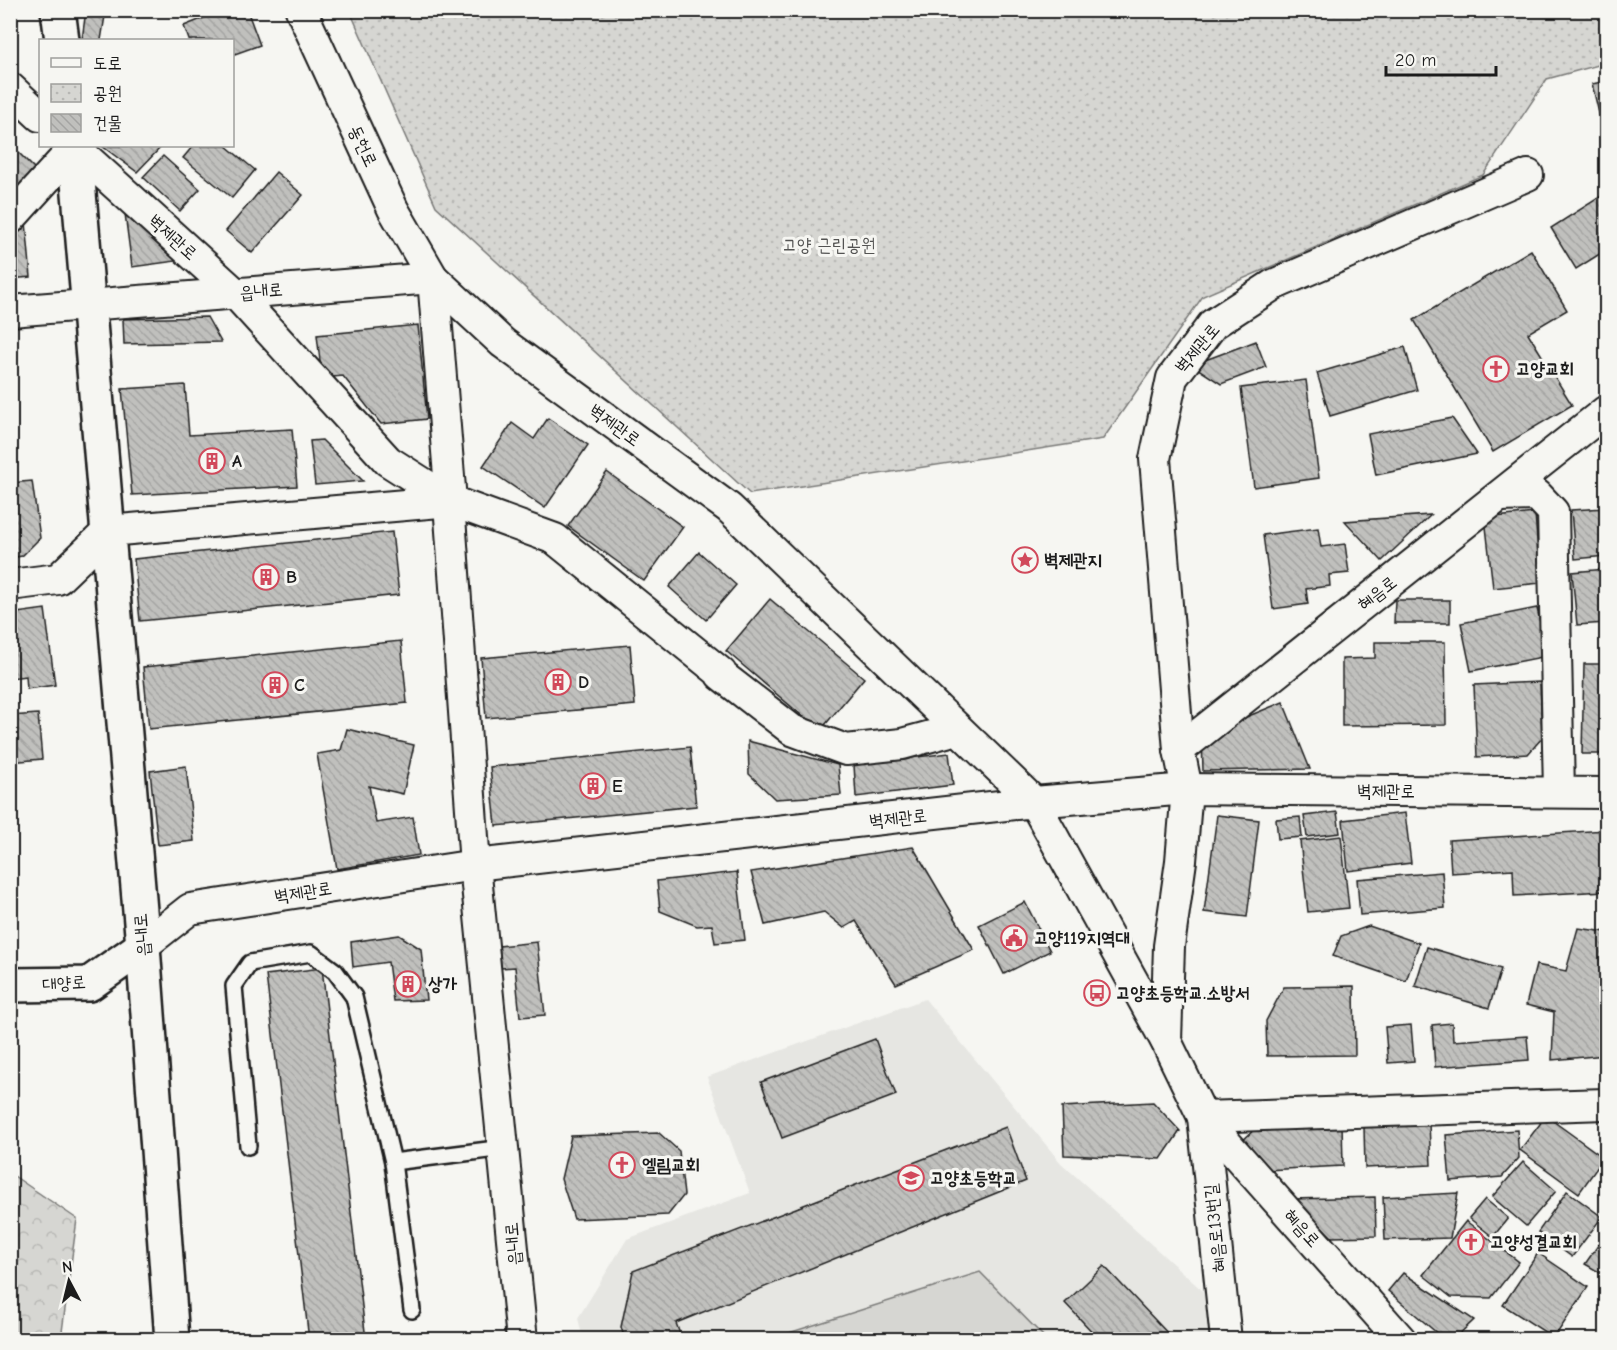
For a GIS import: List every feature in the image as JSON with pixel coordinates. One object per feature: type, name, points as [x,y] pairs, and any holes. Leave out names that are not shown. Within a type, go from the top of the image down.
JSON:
[{"type":"street","points":[[58,10],[62,39]]},
{"type":"street","name":"동헌로","points":[[301,10],[393,210],[433,278]]},
{"type":"street","points":[[10,88],[39,115]]},
{"type":"street","points":[[10,219],[74,147]]},
{"type":"street","name":"읍내로","points":[[75,147],[143,946],[172,1340]]},
{"type":"street","name":"벽제관로","points":[[76,147],[235,294],[388,461],[451,501],[555,539],[721,673],[720,675],[792,730],[846,750],[902,744],[957,729]]},
{"type":"street","name":"벽제관로","points":[[1179,750],[1155,459],[1172,378],[1213,324],[1273,285],[1528,175]]},
{"type":"street","points":[[433,278],[476,865],[504,1148]]},
{"type":"street","name":"읍내로","points":[[10,311],[433,278]]},
{"type":"street","name":"벽제관로","points":[[433,278],[503,343],[729,508],[1034,802],[1166,1041],[1203,1117]]},
{"type":"street","name":"혜음로","points":[[1179,750],[1606,411]]},
{"type":"street","points":[[1500,496],[1537,495],[1553,512],[1559,792]]},
{"type":"street","points":[[10,585],[58,579],[108,531],[451,501]]},
{"type":"street","points":[[1166,1041],[1168,946],[1181,861],[1187,789],[1179,750]]},
{"type":"street","name":"벽제관로","points":[[143,946],[190,909],[476,865],[1034,802],[1187,789],[1606,793]]},
{"type":"street","name":"대양로","points":[[10,985],[89,984],[143,946]]},
{"type":"street","points":[[1203,1117],[1606,1104]]},
{"type":"street","name":"혜음로","points":[[1203,1117],[1401,1340]]},
{"type":"street","name":"혜음로13번길","points":[[1203,1117],[1226,1340]]},
{"type":"street","name":"읍내로","points":[[504,1148],[522,1340]]},
{"type":"lane","points":[[248,1146],[234,986],[250,963],[311,953],[335,971],[354,998],[393,1162],[412,1310]]},
{"type":"lane","points":[[393,1162],[504,1148]]},
{"type":"shaded area","name":"고양초등학교","points":[[925,999],[1061,1163],[1224,1310],[1226,1339],[583,1340],[578,1318],[627,1239],[750,1193],[707,1077]]},
{"type":"green space","name":"고양 근린공원","points":[[1606,10],[1606,63],[1547,79],[1483,175],[1203,296],[1103,439],[750,494],[436,206],[350,11]]},
{"type":"green space","points":[[11,1174],[77,1219],[61,1339],[11,1339]]},
{"type":"green space","points":[[980,1272],[1046,1339],[770,1339]]},
{"type":"building","points":[[86,10],[106,10],[101,39],[82,39]]},
{"type":"building","points":[[224,10],[247,10],[260,45],[234,54],[234,39],[189,39],[184,26]]},
{"type":"building","points":[[1606,81],[1606,129],[1603,130],[1592,84]]},
{"type":"building","points":[[10,144],[41,175],[10,211]]},
{"type":"building","points":[[103,147],[161,147],[137,172]]},
{"type":"building","points":[[192,147],[227,147],[255,170],[232,198],[183,158]]},
{"type":"building","points":[[163,156],[200,189],[180,211],[143,177]]},
{"type":"building","points":[[276,172],[303,195],[252,253],[226,231]]},
{"type":"building","points":[[1606,193],[1606,250],[1576,269],[1551,228]]},
{"type":"building","points":[[124,206],[183,260],[132,267]]},
{"type":"building","points":[[26,222],[31,277],[10,279],[10,239]]},
{"type":"building","name":"고양교회","points":[[1531,250],[1567,310],[1528,333],[1572,405],[1493,452],[1414,320]]},
{"type":"building","points":[[207,317],[221,342],[124,344],[123,319]]},
{"type":"building","points":[[418,325],[427,419],[381,424],[343,376],[322,378],[317,335]]},
{"type":"building","points":[[10,336],[15,382],[10,383]]},
{"type":"building","points":[[1256,341],[1266,367],[1221,384],[1192,365]]},
{"type":"building","points":[[1405,347],[1417,390],[1330,416],[1317,373]]},
{"type":"building","points":[[1306,380],[1319,478],[1254,487],[1241,388]]},
{"type":"building","name":"A","points":[[185,385],[189,435],[292,429],[297,486],[132,495],[122,389]]},
{"type":"building","points":[[11,409],[16,468],[10,468]]},
{"type":"building","points":[[548,418],[588,445],[545,508],[483,466],[512,423],[534,439]]},
{"type":"building","points":[[1452,418],[1477,454],[1376,475],[1368,434]]},
{"type":"building","points":[[322,440],[363,481],[315,485],[310,441]]},
{"type":"building","points":[[607,472],[683,527],[644,581],[568,526]]},
{"type":"building","points":[[32,481],[40,538],[22,556],[10,558],[10,483]]},
{"type":"building","points":[[1606,508],[1606,556],[1575,559],[1571,510]]},
{"type":"building","points":[[1535,513],[1540,583],[1493,588],[1485,518]]},
{"type":"building","points":[[1431,515],[1382,561],[1345,521]]},
{"type":"building","points":[[1318,528],[1321,547],[1345,544],[1349,573],[1329,575],[1330,586],[1306,589],[1308,604],[1273,609],[1263,535]]},
{"type":"building","name":"B","points":[[392,532],[399,595],[140,621],[134,559]]},
{"type":"building","points":[[699,552],[736,585],[706,620],[669,587]]},
{"type":"building","points":[[1606,569],[1606,623],[1577,625],[1572,572]]},
{"type":"building","points":[[770,599],[864,678],[820,731],[726,651]]},
{"type":"building","points":[[1395,600],[1450,600],[1450,623],[1394,623]]},
{"type":"building","points":[[1537,608],[1547,656],[1471,671],[1461,623]]},
{"type":"building","points":[[45,609],[55,685],[27,689],[26,676],[10,678],[10,614]]},
{"type":"building","name":"C","points":[[401,641],[407,703],[149,729],[143,667]]},
{"type":"building","points":[[1375,642],[1445,642],[1446,725],[1342,726],[1342,659],[1375,658]]},
{"type":"building","name":"D","points":[[630,645],[635,705],[486,718],[481,658]]},
{"type":"building","points":[[1584,664],[1606,664],[1606,754],[1582,754]]},
{"type":"building","points":[[1540,682],[1542,738],[1528,754],[1477,757],[1474,685]]},
{"type":"building","points":[[1283,702],[1310,769],[1203,771],[1202,735]]},
{"type":"building","points":[[38,714],[42,759],[10,762],[10,716]]},
{"type":"building","points":[[347,729],[414,745],[403,794],[369,786],[376,823],[413,817],[419,855],[337,869],[317,754],[341,750]]},
{"type":"building","points":[[748,741],[838,765],[841,795],[775,799],[749,774]]},
{"type":"building","name":"E","points":[[690,747],[696,806],[496,826],[490,767]]},
{"type":"building","points":[[949,753],[953,785],[856,797],[854,765]]},
{"type":"building","points":[[186,766],[194,841],[158,845],[150,771]]},
{"type":"building","points":[[1337,812],[1340,833],[1307,837],[1304,816]]},
{"type":"building","points":[[1405,813],[1411,863],[1348,871],[1343,820]]},
{"type":"building","points":[[1217,815],[1259,820],[1247,917],[1204,912]]},
{"type":"building","points":[[1300,817],[1302,837],[1278,839],[1276,819]]},
{"type":"building","points":[[1606,830],[1606,891],[1514,896],[1513,869],[1451,873],[1449,840]]},
{"type":"building","points":[[1341,836],[1349,908],[1308,912],[1300,841]]},
{"type":"building","points":[[913,847],[974,950],[896,984],[856,921],[844,928],[824,912],[765,925],[751,872]]},
{"type":"building","points":[[737,872],[745,940],[715,943],[712,925],[697,926],[660,911],[657,881]]},
{"type":"building","points":[[1442,872],[1445,908],[1360,915],[1357,879]]},
{"type":"building","name":"고양119지역대","points":[[1025,902],[1050,951],[1004,974],[979,925]]},
{"type":"building","points":[[1369,926],[1419,943],[1406,981],[1333,956],[1341,936]]},
{"type":"building","points":[[1578,928],[1606,932],[1606,1055],[1552,1060],[1554,1012],[1526,1005],[1536,965],[1566,971]]},
{"type":"building","name":"상가","points":[[399,935],[421,949],[426,1000],[393,1001],[388,962],[353,967],[351,942]]},
{"type":"building","points":[[537,942],[545,1015],[520,1017],[515,967],[501,968],[499,946]]},
{"type":"building","points":[[1427,947],[1501,969],[1489,1008],[1415,986]]},
{"type":"building","points":[[322,968],[366,1340],[309,1340],[266,975]]},
{"type":"building","points":[[1354,986],[1355,1055],[1267,1056],[1266,1021],[1284,987]]},
{"type":"building","points":[[1452,1023],[1453,1041],[1527,1036],[1529,1060],[1435,1067],[1432,1025]]},
{"type":"building","points":[[1411,1025],[1414,1061],[1388,1063],[1385,1027]]},
{"type":"building","points":[[875,1039],[896,1095],[782,1138],[761,1082]]},
{"type":"building","points":[[1153,1102],[1180,1131],[1161,1159],[1064,1155],[1062,1107]]},
{"type":"building","points":[[1546,1116],[1604,1158],[1579,1193],[1520,1150]]},
{"type":"building","points":[[1342,1123],[1343,1166],[1265,1170],[1240,1143],[1256,1128]]},
{"type":"building","points":[[1429,1124],[1431,1165],[1365,1168],[1364,1127]]},
{"type":"building","points":[[1006,1127],[1026,1181],[676,1323],[682,1340],[625,1340],[621,1327],[633,1271]]},
{"type":"building","points":[[1517,1130],[1519,1158],[1502,1177],[1450,1181],[1446,1135]]},
{"type":"building","name":"엘림교회","points":[[659,1133],[679,1151],[684,1195],[668,1215],[574,1219],[561,1179],[571,1136]]},
{"type":"building","points":[[1523,1162],[1556,1191],[1526,1226],[1492,1197]]},
{"type":"building","points":[[1567,1191],[1602,1217],[1572,1257],[1538,1232]]},
{"type":"building","points":[[1458,1193],[1450,1238],[1385,1240],[1383,1197]]},
{"type":"building","points":[[1375,1197],[1376,1236],[1332,1237],[1293,1199]]},
{"type":"building","points":[[1485,1199],[1508,1218],[1493,1237],[1469,1218]]},
{"type":"building","name":"고양성결교회","points":[[1466,1221],[1519,1262],[1491,1298],[1451,1297],[1423,1275]]},
{"type":"building","points":[[1606,1234],[1606,1276],[1585,1264]]},
{"type":"building","points":[[1538,1253],[1588,1287],[1554,1338],[1503,1305]]},
{"type":"building","points":[[1104,1266],[1174,1340],[1100,1340],[1065,1303]]},
{"type":"building","points":[[1403,1273],[1474,1320],[1453,1340],[1445,1340],[1388,1291]]},
{"type":"place","name":"고양교회","points":[[1496,369]]},
{"type":"place","name":"A","points":[[212,461]]},
{"type":"place","name":"벽제관지","points":[[1025,560]]},
{"type":"place","name":"B","points":[[266,577]]},
{"type":"place","name":"D","points":[[558,682]]},
{"type":"place","name":"C","points":[[275,685]]},
{"type":"place","name":"E","points":[[593,786]]},
{"type":"place","name":"고양119지역대","points":[[1014,938]]},
{"type":"place","name":"상가","points":[[408,984]]},
{"type":"place","name":"고양초등학교.소방서","points":[[1097,993]]},
{"type":"place","name":"엘림교회","points":[[622,1165]]},
{"type":"place","name":"고양초등학교","points":[[911,1178]]},
{"type":"place","name":"고양성결교회","points":[[1471,1242]]}]
